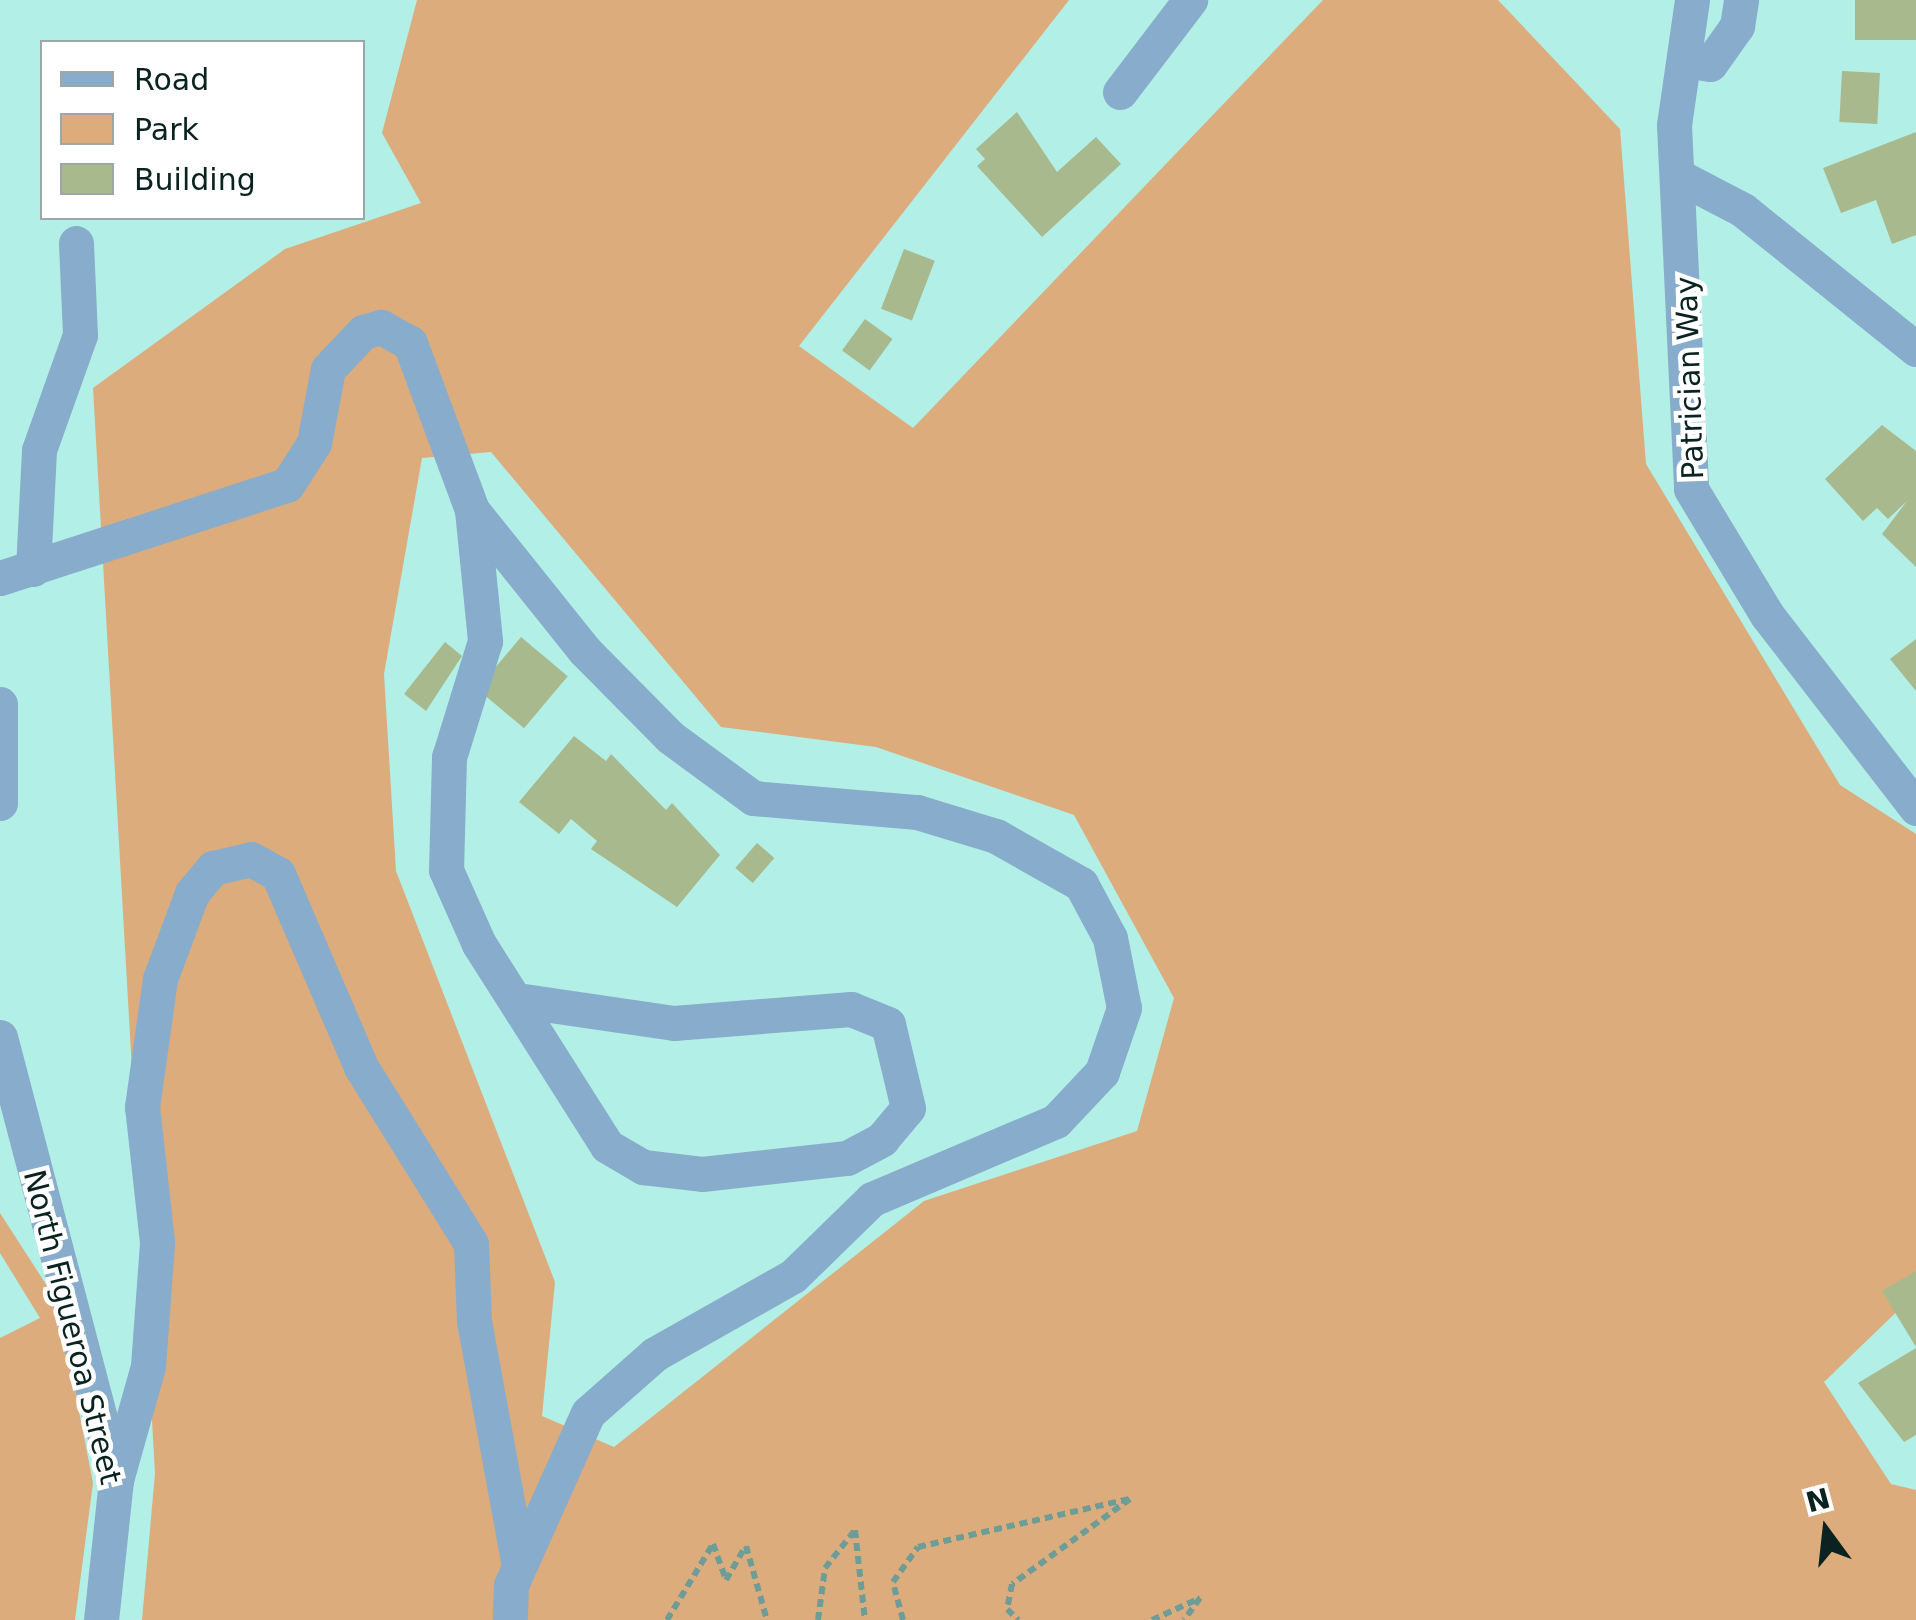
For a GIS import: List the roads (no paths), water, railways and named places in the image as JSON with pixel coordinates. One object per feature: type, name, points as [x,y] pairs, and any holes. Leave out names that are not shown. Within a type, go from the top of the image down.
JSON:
[{"type":"street","points":[[1120,92],[1190,0]]},
{"type":"street","name":"Patrician Way","points":[[1692,0],[1684,60],[1678,176],[1691,488],[1767,615],[1916,808]]},
{"type":"street","points":[[1684,60],[1710,64],[1737,26],[1741,0]]},
{"type":"street","points":[[1678,176],[1743,210],[1916,350]]},
{"type":"street","points":[[76,243],[80,334],[39,450],[16,574],[287,485],[314,442],[328,369],[363,332],[381,327],[410,343],[472,510],[485,641],[448,757],[446,870],[516,1000],[606,1146],[642,1167],[702,1174],[846,1158],[882,1140],[908,1108],[888,1024],[852,1009],[674,1023],[516,1000]]},
{"type":"street","points":[[472,510],[585,652],[670,737],[752,798],[917,812],[996,836],[1080,884],[1110,938],[1124,1008],[1102,1072],[1056,1121],[872,1198],[793,1276],[655,1354],[588,1414],[518,1566],[510,1620]]},
{"type":"street","points":[[0,704],[0,803]]},
{"type":"street","points":[[116,1480],[148,1366],[157,1242],[142,1107],[160,980],[192,893],[213,868],[250,859],[278,874],[361,1067],[472,1244],[474,1320],[518,1566]]},
{"type":"street","name":"North Figueroa Street","points":[[0,1038],[116,1480],[101,1620]]},
{"type":"street","points":[[846,1158],[872,1198]]}]
